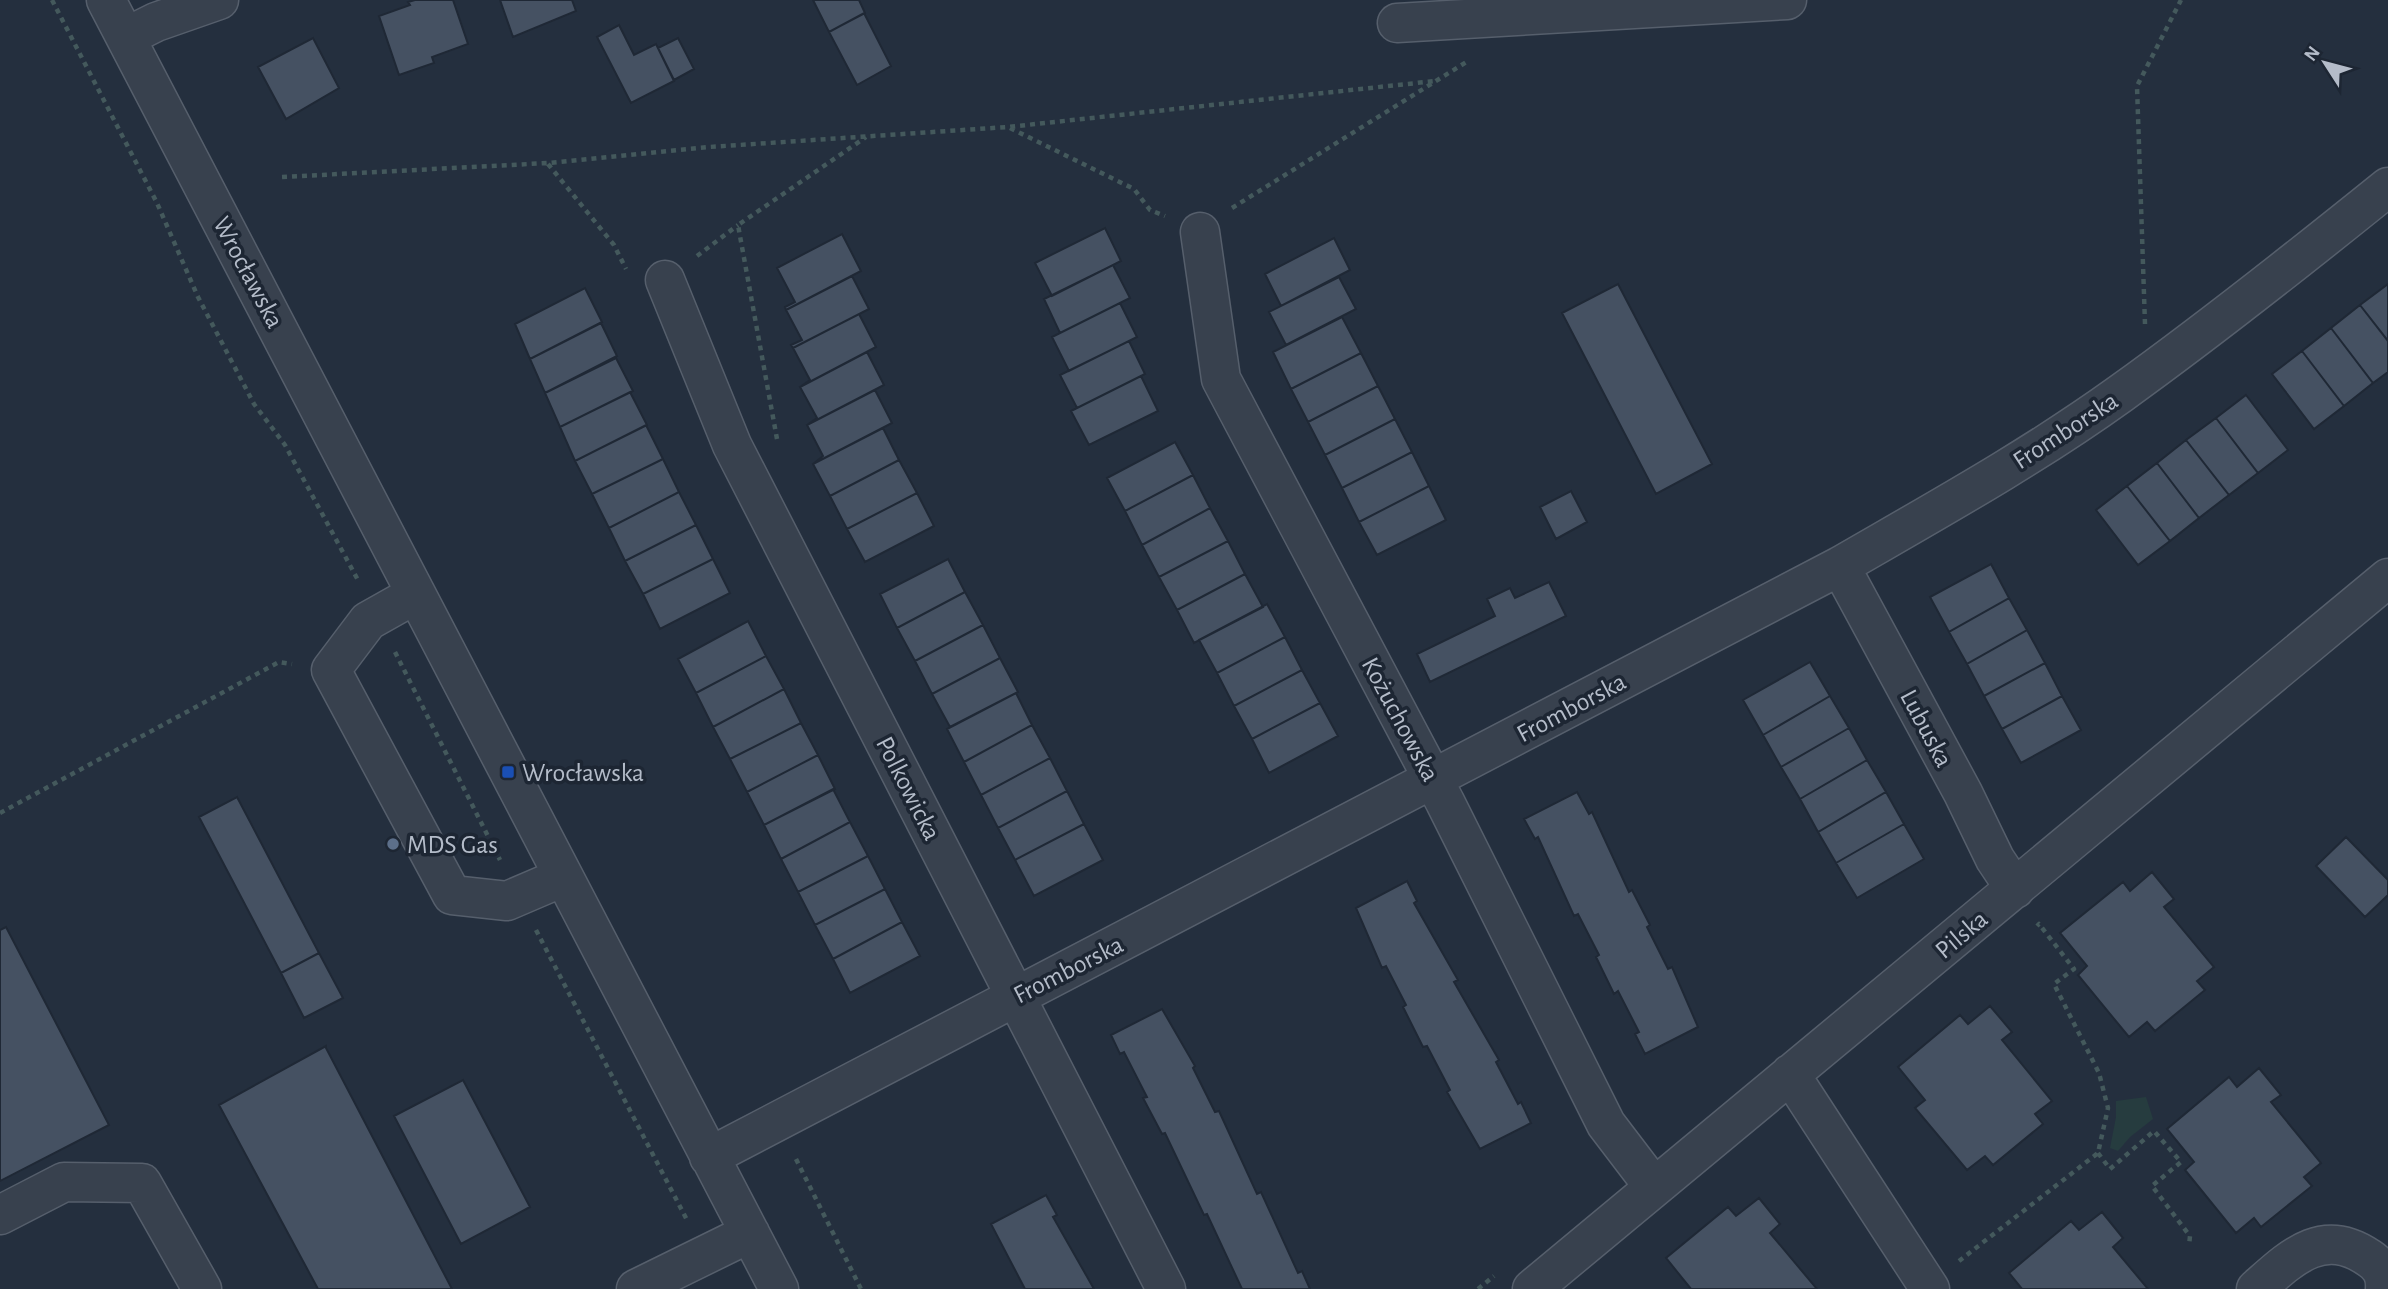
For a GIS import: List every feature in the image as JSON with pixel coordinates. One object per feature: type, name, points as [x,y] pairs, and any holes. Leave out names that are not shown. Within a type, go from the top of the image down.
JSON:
[{"type":"street","name":"Wrocławska","points":[[106,0],[779,1289]]},
{"type":"street","points":[[126,37],[156,22],[219,0]]},
{"type":"street","points":[[1397,23],[1787,0]]},
{"type":"street","name":"Fromborska","points":[[709,1157],[1015,995],[1434,781],[1840,566],[1982,484],[2118,395],[2262,289],[2388,187]]},
{"type":"street","name":"Kożuchowska","points":[[1200,232],[1221,380],[1434,781],[1606,1124],[1654,1187]]},
{"type":"street","name":"Polkowicka","points":[[665,280],[732,445],[1166,1289]]},
{"type":"street","name":"Lubuska","points":[[1840,566],[1963,793],[1995,859],[2015,889]]},
{"type":"street","name":"Pilska","points":[[1532,1289],[2388,578]]},
{"type":"street","points":[[416,594],[368,621],[331,670],[452,895],[507,901],[563,877]]},
{"type":"street","points":[[1790,1074],[1929,1287]]},
{"type":"street","points":[[0,1215],[64,1182],[142,1183],[202,1289]]},
{"type":"street","points":[[636,1289],[750,1233]]},
{"type":"street","points":[[2256,1289],[2295,1255],[2323,1244],[2355,1248],[2377,1263],[2385,1278],[2385,1289]]},
{"type":"path","points":[[2145,328],[2137,86],[2181,0]]},
{"type":"path","points":[[1008,127],[1134,189],[1150,210],[1200,232],[1237,204],[1478,54]]},
{"type":"path","points":[[282,177],[548,163],[709,147],[1008,127],[1435,81]]},
{"type":"path","points":[[548,163],[614,245],[636,289],[665,280],[738,225],[866,137]]},
{"type":"path","points":[[738,225],[779,452]]},
{"type":"path","points":[[0,813],[279,662],[331,670]]},
{"type":"path","points":[[1929,1287],[2098,1153],[2108,1108],[2102,1084],[2054,984],[2074,969],[2039,924],[2030,932]]},
{"type":"path","points":[[777,1122],[861,1289]]},
{"type":"path","points":[[2098,1153],[2110,1169],[2154,1131],[2181,1162],[2152,1186],[2190,1236],[2189,1245]]},
{"type":"green space","points":[[2146,1097],[2153,1119],[2130,1137],[2118,1151],[2110,1148],[2116,1101]]},
{"type":"building","points":[[453,0],[468,44],[432,57],[434,63],[399,75],[379,16],[410,5],[408,2]]},
{"type":"building","points":[[500,0],[572,0],[576,11],[513,37]]},
{"type":"building","points":[[813,0],[859,0],[865,13],[829,32]]},
{"type":"building","points":[[864,13],[891,66],[857,85],[829,32]]},
{"type":"building","points":[[619,25],[634,55],[656,44],[674,81],[631,103],[597,37]]},
{"type":"building","points":[[313,38],[339,88],[286,119],[258,67]]},
{"type":"building","points":[[678,38],[694,69],[674,80],[658,48]]},
{"type":"building","points":[[1105,228],[1121,261],[1052,296],[1035,263]]},
{"type":"building","points":[[842,234],[861,271],[786,310],[785,307],[795,302],[777,268]]},
{"type":"building","points":[[1334,238],[1350,270],[1281,306],[1265,274]]},
{"type":"building","points":[[1113,265],[1130,298],[1060,333],[1044,299]]},
{"type":"building","points":[[852,276],[869,309],[793,348],[791,345],[802,340],[786,310]]},
{"type":"building","points":[[1339,277],[1356,309],[1286,345],[1269,312]]},
{"type":"building","points":[[1618,284],[1712,464],[1656,494],[1562,313]]},
{"type":"building","points":[[2388,284],[2388,341],[2360,305]]},
{"type":"building","points":[[585,288],[602,322],[530,359],[515,324]]},
{"type":"building","points":[[1120,303],[1137,337],[1069,371],[1052,337]]},
{"type":"building","points":[[2360,305],[2388,341],[2388,372],[2373,383],[2331,328]]},
{"type":"building","points":[[859,314],[876,347],[800,387],[810,380],[793,348]]},
{"type":"building","points":[[1342,317],[1361,353],[1291,389],[1273,352]]},
{"type":"building","points":[[601,323],[617,356],[545,393],[530,359]]},
{"type":"building","points":[[2331,328],[2373,383],[2344,406],[2302,351]]},
{"type":"building","points":[[1129,341],[1145,374],[1077,408],[1060,375]]},
{"type":"building","points":[[2302,351],[2344,406],[2314,429],[2272,374]]},
{"type":"building","points":[[867,352],[884,385],[807,425],[817,418],[800,387]]},
{"type":"building","points":[[1361,353],[1378,386],[1308,422],[1291,389]]},
{"type":"building","points":[[616,358],[633,391],[560,427],[545,393]]},
{"type":"building","points":[[1141,376],[1158,411],[1089,445],[1071,411]]},
{"type":"building","points":[[1378,386],[1395,419],[1325,455],[1308,422]]},
{"type":"building","points":[[875,390],[892,423],[813,464],[823,456],[807,425]]},
{"type":"building","points":[[630,392],[647,425],[575,461],[560,427]]},
{"type":"building","points":[[2246,395],[2288,450],[2258,473],[2216,418]]},
{"type":"building","points":[[2216,418],[2258,473],[2229,495],[2186,440]]},
{"type":"building","points":[[1395,419],[1412,452],[1342,488],[1325,455]]},
{"type":"building","points":[[646,425],[663,459],[592,494],[575,461]]},
{"type":"building","points":[[883,428],[899,460],[830,496],[813,464]]},
{"type":"building","points":[[2186,440],[2229,495],[2199,518],[2157,463]]},
{"type":"building","points":[[1175,442],[1193,475],[1125,511],[1107,478]]},
{"type":"building","points":[[1412,452],[1429,486],[1359,522],[1342,488]]},
{"type":"building","points":[[663,459],[679,492],[609,528],[592,494]]},
{"type":"building","points":[[899,460],[917,493],[847,529],[830,496]]},
{"type":"building","points":[[2157,463],[2199,518],[2170,541],[2127,486]]},
{"type":"building","points":[[1193,475],[1210,508],[1142,545],[1125,511]]},
{"type":"building","points":[[1429,486],[1446,520],[1377,555],[1359,522]]},
{"type":"building","points":[[2127,486],[2170,541],[2138,565],[2096,510]]},
{"type":"building","points":[[1571,491],[1587,522],[1556,539],[1540,507]]},
{"type":"building","points":[[679,492],[696,525],[625,561],[609,528]]},
{"type":"building","points":[[917,493],[934,526],[865,562],[847,529]]},
{"type":"building","points":[[1210,508],[1228,541],[1159,577],[1142,545]]},
{"type":"building","points":[[696,525],[713,559],[643,594],[625,561]]},
{"type":"building","points":[[1228,541],[1245,574],[1177,610],[1159,577]]},
{"type":"building","points":[[713,559],[730,593],[660,629],[643,594]]},
{"type":"building","points":[[948,559],[965,592],[897,628],[880,594]]},
{"type":"building","points":[[1991,564],[2009,598],[1949,632],[1930,597]]},
{"type":"building","points":[[1245,574],[1263,607],[1194,643],[1177,610]]},
{"type":"building","points":[[1549,582],[1566,616],[1430,682],[1417,654],[1495,616],[1487,599],[1510,588],[1515,598]]},
{"type":"building","points":[[965,592],[983,625],[915,661],[897,628]]},
{"type":"building","points":[[2009,598],[2027,630],[1967,664],[1949,632]]},
{"type":"building","points":[[1267,604],[1285,637],[1217,673],[1199,640]]},
{"type":"building","points":[[748,621],[766,656],[696,693],[678,659]]},
{"type":"building","points":[[983,625],[1000,658],[932,694],[915,661]]},
{"type":"building","points":[[2027,630],[2045,663],[1984,696],[1967,664]]},
{"type":"building","points":[[1285,637],[1302,670],[1234,706],[1217,673]]},
{"type":"building","points":[[766,656],[784,689],[713,727],[696,693]]},
{"type":"building","points":[[1000,658],[1018,692],[950,727],[932,694]]},
{"type":"building","points":[[1810,662],[1830,696],[1763,735],[1743,700]]},
{"type":"building","points":[[2045,663],[2062,696],[2002,729],[1984,696]]},
{"type":"building","points":[[1302,670],[1320,703],[1252,739],[1234,706]]},
{"type":"building","points":[[784,689],[801,723],[730,759],[713,727]]},
{"type":"building","points":[[1016,693],[1032,725],[964,762],[947,729]]},
{"type":"building","points":[[1830,696],[1849,728],[1781,767],[1763,735]]},
{"type":"building","points":[[2062,696],[2081,730],[2021,763],[2002,729]]},
{"type":"building","points":[[1320,703],[1338,736],[1269,773],[1252,739]]},
{"type":"building","points":[[801,723],[818,755],[747,792],[730,759]]},
{"type":"building","points":[[1032,725],[1050,758],[981,795],[964,762]]},
{"type":"building","points":[[1849,728],[1867,760],[1800,799],[1781,767]]},
{"type":"building","points":[[818,755],[835,789],[764,825],[747,792]]},
{"type":"building","points":[[1050,758],[1067,791],[998,828],[981,795]]},
{"type":"building","points":[[1867,760],[1886,792],[1818,832],[1800,799]]},
{"type":"building","points":[[833,789],[850,822],[781,859],[764,825]]},
{"type":"building","points":[[1067,791],[1084,824],[1015,860],[998,828]]},
{"type":"building","points":[[1577,792],[1589,814],[1592,812],[1629,892],[1632,890],[1650,925],[1647,927],[1668,969],[1672,967],[1698,1027],[1645,1054],[1635,1034],[1639,1032],[1618,991],[1614,994],[1596,957],[1599,955],[1578,914],[1574,916],[1538,837],[1535,839],[1524,819]]},
{"type":"building","points":[[1886,792],[1904,824],[1836,863],[1818,832]]},
{"type":"building","points":[[237,797],[319,953],[281,973],[199,817]]},
{"type":"building","points":[[850,822],[868,856],[798,892],[781,859]]},
{"type":"building","points":[[1084,824],[1103,860],[1034,896],[1015,860]]},
{"type":"building","points":[[1904,824],[1924,859],[1857,898],[1836,863]]},
{"type":"building","points":[[2346,837],[2388,880],[2388,895],[2365,917],[2316,866]]},
{"type":"building","points":[[868,856],[885,889],[815,925],[798,892]]},
{"type":"building","points":[[2152,872],[2174,899],[2164,907],[2214,967],[2197,981],[2205,990],[2155,1031],[2147,1022],[2129,1037],[2078,975],[2087,966],[2060,933],[2123,882],[2130,891]]},
{"type":"building","points":[[1407,881],[1417,901],[1414,903],[1458,980],[1454,982],[1499,1060],[1496,1062],[1518,1104],[1521,1102],[1531,1123],[1480,1149],[1447,1092],[1450,1090],[1427,1046],[1423,1047],[1386,966],[1382,968],[1356,908]]},
{"type":"building","points":[[885,889],[902,922],[833,959],[815,925]]},
{"type":"building","points":[[902,922],[920,956],[850,993],[833,959]]},
{"type":"building","points":[[6,927],[109,1125],[0,1181],[0,930]]},
{"type":"building","points":[[319,953],[343,998],[304,1018],[281,973]]},
{"type":"building","points":[[1990,1006],[2012,1032],[2002,1040],[2052,1101],[2035,1114],[2043,1124],[1993,1165],[1985,1156],[1967,1170],[1915,1108],[1925,1100],[1898,1067],[1960,1015],[1968,1024]]},
{"type":"building","points":[[1162,1009],[1195,1066],[1193,1068],[1215,1112],[1219,1111],[1257,1194],[1261,1192],[1298,1273],[1302,1271],[1310,1289],[1242,1289],[1207,1214],[1204,1215],[1165,1133],[1162,1134],[1143,1098],[1147,1097],[1124,1052],[1120,1054],[1111,1035]]},
{"type":"building","points":[[326,1046],[452,1289],[318,1289],[219,1105]]},
{"type":"building","points":[[2259,1068],[2281,1095],[2271,1102],[2321,1163],[2304,1177],[2312,1186],[2261,1227],[2254,1218],[2236,1233],[2185,1170],[2194,1162],[2167,1129],[2229,1077],[2237,1087]]},
{"type":"building","points":[[463,1080],[530,1207],[461,1244],[394,1116]]},
{"type":"building","points":[[1046,1195],[1057,1215],[1053,1217],[1094,1289],[1025,1289],[991,1224]]},
{"type":"building","points":[[1759,1198],[1780,1224],[1770,1233],[1817,1289],[1691,1289],[1666,1258],[1728,1207],[1736,1216]]},
{"type":"building","points":[[2102,1212],[2123,1238],[2113,1247],[2148,1289],[2022,1289],[2009,1273],[2071,1221],[2079,1230]]},
{"type":"place","name":"Wrocławska","points":[[508,772]]},
{"type":"place","name":"MDS Gas","points":[[393,844]]}]
